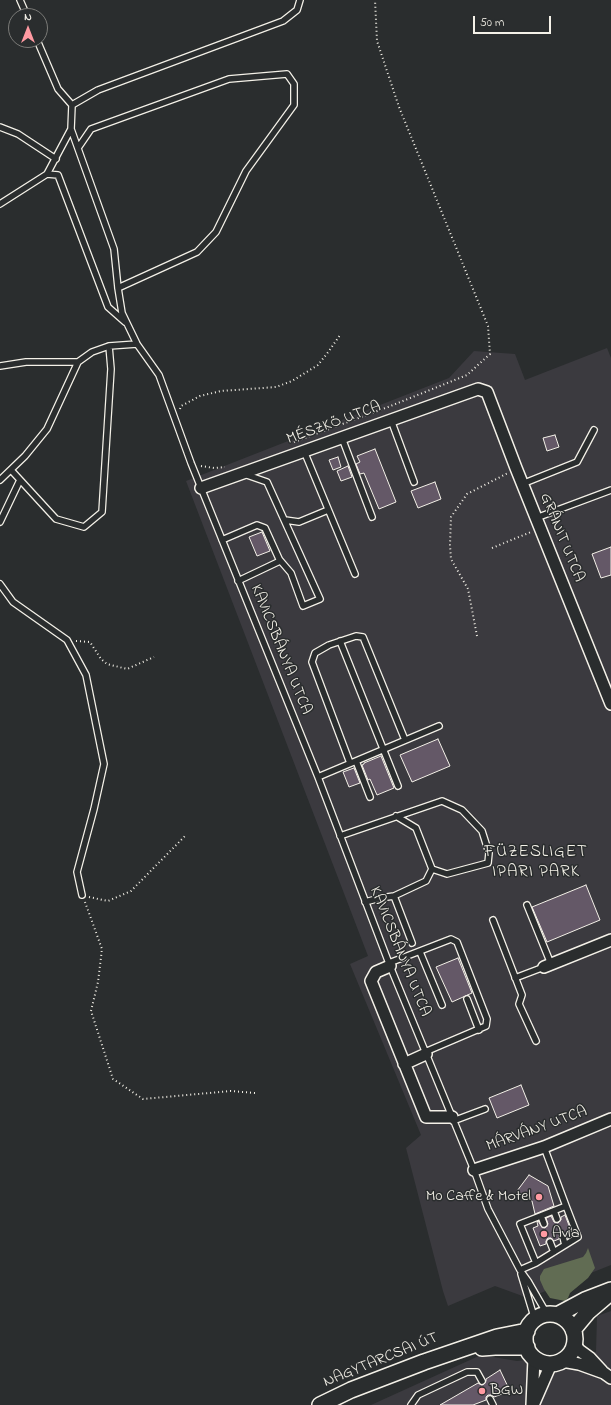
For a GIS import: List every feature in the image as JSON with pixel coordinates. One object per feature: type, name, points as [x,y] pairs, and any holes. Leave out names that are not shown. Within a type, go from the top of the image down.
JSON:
[{"type":"main road","name":"NAGYTARCSAI ÚT","points":[[320,1405],[351,1390],[424,1362],[497,1337],[611,1290]]},
{"type":"main road","points":[[556,1362],[568,1357],[574,1337],[588,1312],[611,1293]]},
{"type":"main road","points":[[531,1353],[526,1339],[541,1320],[567,1320],[574,1337]]},
{"type":"main road","name":"NAGYTARCSAI ÚT","points":[[455,1352],[495,1347],[531,1353],[545,1363],[556,1362]]},
{"type":"street","name":"MÉSZKŐ UTCA","points":[[201,488],[478,389]]},
{"type":"street","name":"GRÁNIT UTCA","points":[[478,389],[487,392],[522,484],[611,704]]},
{"type":"street","points":[[548,966],[611,940]]},
{"type":"street","points":[[389,965],[376,972],[371,981],[426,1117],[453,1119]]},
{"type":"street","points":[[404,1064],[426,1053]]},
{"type":"street","name":"MÁRVÁNY UTCA","points":[[474,1170],[544,1147],[611,1119]]},
{"type":"street","points":[[574,1337],[579,1350],[590,1358],[607,1375]]},
{"type":"street","points":[[531,1353],[533,1405]]},
{"type":"street","points":[[533,1405],[556,1362],[579,1364],[607,1375]]},
{"type":"lane","points":[[40,48],[58,88],[72,105],[98,90],[283,21],[297,10],[300,0]]},
{"type":"lane","points":[[78,148],[91,129],[229,79],[287,74],[294,84],[294,105],[246,171],[216,232],[197,252],[118,288]]},
{"type":"lane","name":"KAVICSBÁNYA UTCA","points":[[72,105],[71,129],[114,249],[122,313],[137,344],[159,375],[191,463],[318,777],[389,965],[474,1170],[488,1209],[520,1270],[541,1320]]},
{"type":"lane","points":[[0,127],[18,134],[56,159]]},
{"type":"lane","points":[[0,204],[47,174],[71,129]]},
{"type":"lane","points":[[47,174],[58,175],[108,307],[128,325]]},
{"type":"lane","points":[[0,480],[25,456],[47,429],[78,362],[92,352],[109,346],[137,344]]},
{"type":"lane","points":[[11,470],[56,519],[84,527],[102,512],[111,369],[109,346]]},
{"type":"lane","points":[[0,366],[26,362],[78,362]]},
{"type":"lane","points":[[391,420],[414,482]]},
{"type":"lane","points":[[522,484],[577,462],[594,430]]},
{"type":"lane","points":[[342,438],[372,517]]},
{"type":"lane","points":[[304,452],[355,574]]},
{"type":"lane","points":[[222,540],[257,525],[265,528],[279,559],[291,573],[303,606],[320,599],[267,482],[243,473]]},
{"type":"lane","points":[[0,522],[20,480]]},
{"type":"lane","points":[[538,523],[611,490]]},
{"type":"lane","points":[[284,520],[299,522],[328,510]]},
{"type":"lane","points":[[238,581],[280,561],[279,559]]},
{"type":"lane","points":[[0,584],[13,602],[67,640],[86,675],[104,764],[94,809],[77,872],[82,895]]},
{"type":"lane","points":[[370,797],[353,762],[312,662],[315,653],[340,641],[356,636],[363,637],[405,740]]},
{"type":"lane","points":[[340,641],[398,786]]},
{"type":"lane","points":[[318,777],[439,726]]},
{"type":"lane","points":[[340,836],[442,801],[462,810],[482,831],[489,853],[488,863],[447,874],[432,869]]},
{"type":"lane","points":[[365,902],[394,896],[426,881],[432,869],[416,828],[396,816]]},
{"type":"lane","points":[[394,896],[412,943]]},
{"type":"lane","points":[[515,978],[548,966],[527,905]]},
{"type":"lane","points":[[493,920],[522,995],[519,1004],[536,1041]]},
{"type":"lane","points":[[389,965],[452,939],[457,942],[486,1019],[486,1026],[426,1053]]},
{"type":"lane","points":[[420,952],[442,1005]]},
{"type":"lane","points":[[467,999],[479,1030]]},
{"type":"lane","points":[[453,1119],[485,1109]]},
{"type":"lane","points":[[520,1270],[536,1263],[578,1237],[544,1147]]},
{"type":"lane","points":[[536,1263],[520,1224],[566,1206]]},
{"type":"lane","points":[[554,1211],[557,1218]]},
{"type":"lane","points":[[541,1216],[544,1224]]},
{"type":"lane","points":[[563,1237],[565,1245]]},
{"type":"lane","points":[[550,1242],[554,1252]]},
{"type":"lane","name":"KAVICSBÁNYA UTCA","points":[[520,1270],[528,1281],[541,1320]]},
{"type":"lane","points":[[411,1405],[418,1395],[467,1372],[477,1372],[482,1381]]},
{"type":"lane","points":[[490,1399],[493,1405]]},
{"type":"path","points":[[294,442],[388,407],[467,375],[490,354],[488,326],[399,107],[377,41],[375,0]]},
{"type":"path","points":[[175,419],[181,406],[200,396],[221,391],[276,387],[292,381],[318,365],[330,351],[340,335]]},
{"type":"path","points":[[191,463],[214,468],[228,467]]},
{"type":"path","points":[[477,636],[468,589],[451,559],[450,517],[467,494],[516,468]]},
{"type":"path","points":[[492,548],[538,523]]},
{"type":"path","points":[[67,640],[90,642],[101,659],[107,664],[126,669],[154,657]]},
{"type":"path","points":[[82,895],[108,901],[131,890],[186,836]]},
{"type":"path","points":[[82,895],[102,949],[98,982],[91,1011],[113,1079],[143,1099],[231,1091],[255,1093]]},
{"type":"shaded area","points":[[607,348],[611,358],[611,1265],[528,1298],[495,1286],[448,1306],[406,1148],[421,1135],[350,964],[368,956],[186,481],[449,378],[474,351],[515,354],[525,380]]},
{"type":"shaded area","points":[[611,1311],[611,1405],[371,1405],[481,1355],[517,1361],[596,1352],[597,1316]]},
{"type":"green space","points":[[588,1248],[595,1268],[588,1278],[570,1293],[565,1301],[550,1298],[540,1280],[540,1276],[544,1269],[583,1257]]},
{"type":"building","points":[[555,435],[559,447],[547,451],[543,438]]},
{"type":"building","points":[[375,449],[396,502],[379,509],[364,473],[360,474],[356,464],[360,462],[357,456]]},
{"type":"building","points":[[338,457],[341,467],[333,470],[329,460]]},
{"type":"building","points":[[348,466],[352,477],[341,481],[337,471]]},
{"type":"building","points":[[435,482],[441,499],[418,508],[411,491]]},
{"type":"building","points":[[262,532],[270,551],[257,556],[249,537]]},
{"type":"building","points":[[611,547],[611,575],[601,578],[592,554]]},
{"type":"building","points":[[438,739],[450,766],[412,782],[400,755]]},
{"type":"building","points":[[381,756],[394,788],[377,795],[370,779],[368,780],[362,765]]},
{"type":"building","points":[[354,768],[360,783],[349,787],[343,772]]},
{"type":"building","points":[[586,885],[600,920],[547,942],[532,907]]},
{"type":"building","points":[[458,958],[472,993],[452,1002],[436,967]]},
{"type":"building","points":[[521,1085],[529,1105],[497,1118],[489,1098]]},
{"type":"building","points":[[529,1175],[548,1186],[554,1206],[535,1214],[532,1201],[517,1191]]},
{"type":"building","points":[[565,1215],[572,1233],[567,1235],[562,1233],[559,1235],[559,1239],[554,1241],[551,1238],[548,1238],[546,1244],[540,1246],[533,1228],[538,1226],[537,1222],[538,1221],[542,1227],[545,1228],[548,1224],[546,1218],[551,1216],[554,1222],[558,1223],[561,1220],[561,1217]]},
{"type":"building","points":[[500,1370],[510,1391],[494,1397],[492,1395],[488,1395],[486,1400],[473,1405],[440,1405],[478,1383],[482,1385],[484,1384],[486,1379]]},
{"type":"place","name":"M0 Caffe & Motel","points":[[539,1197]]},
{"type":"place","name":"Avia","points":[[544,1234]]},
{"type":"place","name":"BGW","points":[[482,1391]]},
{"type":"district","name":"FÜZESLIGET IPARI PARK","points":[[536,863]]}]
